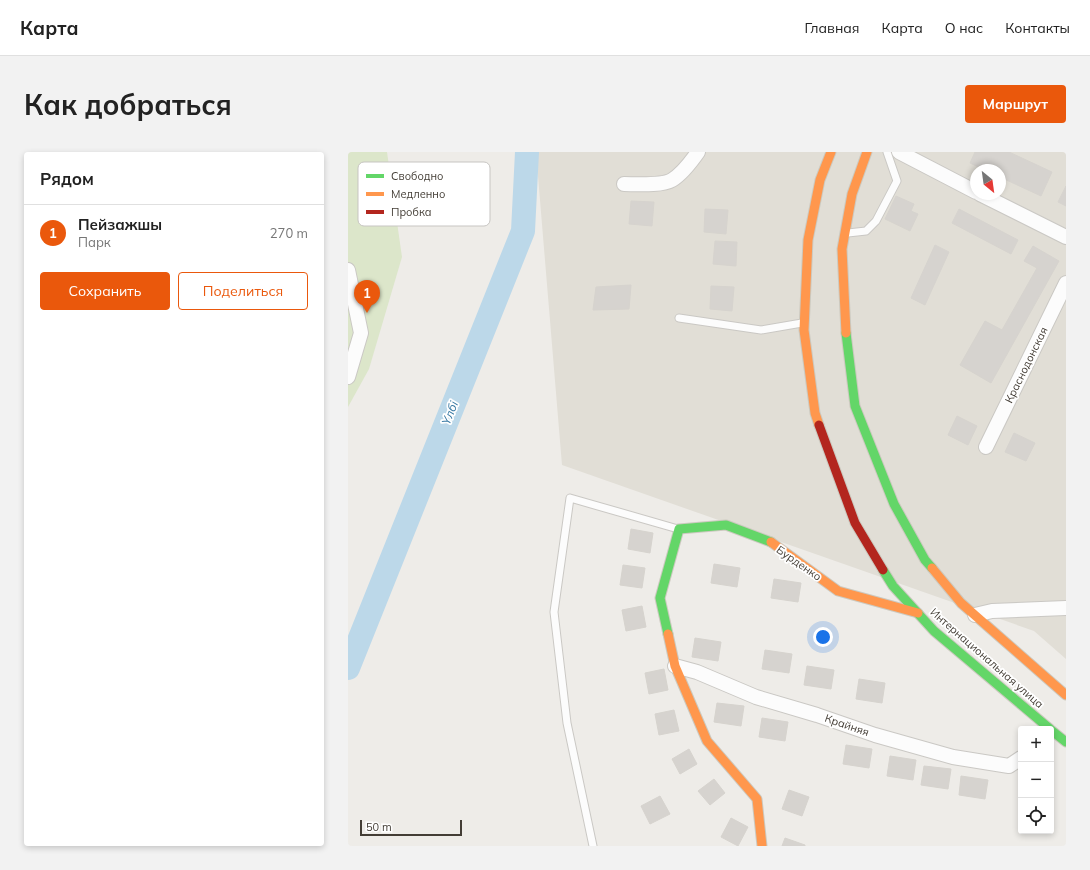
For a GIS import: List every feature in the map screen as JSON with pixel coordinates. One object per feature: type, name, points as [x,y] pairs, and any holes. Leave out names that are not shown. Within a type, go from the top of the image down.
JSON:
[{"type":"main road","name":"Интернациональная улица","points":[[832,152],[820,180],[808,240],[804,323],[815,413],[855,522],[893,586],[934,631],[1057,733]]},
{"type":"main road","points":[[867,152],[852,194],[842,249],[845,325],[855,406],[894,504],[925,560],[961,603],[1066,695]]},
{"type":"main road","name":"Бурденко","points":[[679,529],[726,526],[770,541],[802,563],[838,591],[918,613]]},
{"type":"main road","points":[[679,529],[660,598],[675,666],[707,741],[757,799],[762,846]]},
{"type":"street","points":[[624,184],[641,185],[671,181],[691,162],[698,152]]},
{"type":"street","points":[[899,152],[970,189]]},
{"type":"street","points":[[992,200],[1066,237]]},
{"type":"street","points":[[348,270],[361,333],[348,377]]},
{"type":"street","name":"Краснодонская","points":[[986,447],[1066,284]]},
{"type":"street","points":[[975,615],[992,611],[1066,608]]},
{"type":"street","name":"Крайняя","points":[[675,666],[698,672],[756,697],[953,757],[1008,766],[1018,760]]},
{"type":"lane","points":[[845,233],[866,231],[876,221],[897,181],[887,152]]},
{"type":"lane","points":[[679,318],[761,330],[804,323]]},
{"type":"lane","points":[[593,846],[567,723],[554,612],[570,498],[679,529]]},
{"type":"shaded area","points":[[536,152],[1066,152],[1066,659],[1034,631],[562,465]]},
{"type":"green space","points":[[348,152],[387,152],[388,162],[358,162],[358,226],[398,226],[402,257],[369,369],[348,407]]},
{"type":"building","points":[[975,152],[1009,152],[1052,172],[1041,196],[1006,180],[1006,164],[970,163]]},
{"type":"building","points":[[1066,186],[1066,206],[1058,202]]},
{"type":"building","points":[[896,196],[914,204],[911,211],[918,214],[910,231],[885,219]]},
{"type":"building","points":[[631,201],[654,202],[652,226],[629,224]]},
{"type":"building","points":[[705,209],[728,210],[726,234],[704,232]]},
{"type":"building","points":[[959,209],[1018,240],[1011,254],[952,223]]},
{"type":"building","points":[[715,241],[737,242],[736,266],[713,264]]},
{"type":"building","points":[[935,245],[949,252],[925,305],[911,298]]},
{"type":"building","points":[[1033,246],[1059,261],[991,383],[960,365],[985,321],[1002,330],[1037,268],[1024,261]]},
{"type":"building","points":[[631,285],[629,309],[593,310],[596,287]]},
{"type":"building","points":[[711,286],[734,287],[732,311],[710,309]]},
{"type":"building","points":[[957,416],[977,426],[968,445],[948,435]]},
{"type":"building","points":[[1014,433],[1035,443],[1026,461],[1005,452]]},
{"type":"building","points":[[631,529],[653,533],[650,553],[628,549]]},
{"type":"building","points":[[714,564],[740,568],[737,587],[711,583]]},
{"type":"building","points":[[623,565],[645,568],[642,588],[620,585]]},
{"type":"building","points":[[774,579],[801,583],[798,602],[771,598]]},
{"type":"building","points":[[642,606],[646,627],[626,631],[622,610]]},
{"type":"building","points":[[695,638],[721,642],[718,661],[692,657]]},
{"type":"building","points":[[765,650],[792,654],[789,673],[762,669]]},
{"type":"building","points":[[807,666],[834,670],[831,689],[804,685]]},
{"type":"building","points":[[664,669],[668,690],[649,694],[645,673]]},
{"type":"building","points":[[859,679],[885,683],[882,703],[856,699]]},
{"type":"building","points":[[717,703],[744,706],[741,726],[714,722]]},
{"type":"building","points":[[674,710],[679,731],[659,735],[655,714]]},
{"type":"building","points":[[762,718],[788,722],[785,741],[759,737]]},
{"type":"building","points":[[846,745],[872,749],[869,768],[843,764]]},
{"type":"building","points":[[689,749],[697,764],[680,774],[672,759]]},
{"type":"building","points":[[890,756],[916,760],[913,780],[887,776]]},
{"type":"building","points":[[924,766],[951,769],[948,789],[921,785]]},
{"type":"building","points":[[961,776],[988,780],[985,799],[959,795]]},
{"type":"building","points":[[714,779],[725,793],[710,805],[698,791]]},
{"type":"building","points":[[789,790],[809,797],[802,816],[782,809]]},
{"type":"building","points":[[660,796],[670,814],[650,824],[641,806]]},
{"type":"building","points":[[731,818],[748,827],[738,846],[721,837]]},
{"type":"building","points":[[785,838],[805,845],[805,846],[782,846]]},
{"type":"waterway","name":"Үлбі","points":[[348,668],[523,231],[527,152]]},
{"type":"traffic: fast","points":[[846,333],[855,406],[894,504],[925,560],[932,568]]},
{"type":"traffic: fast","points":[[668,634],[660,598],[679,529],[726,525],[771,542]]},
{"type":"traffic: fast","points":[[883,570],[893,586],[934,631],[1046,726]]},
{"type":"traffic: fast","points":[[1054,732],[1066,742]]},
{"type":"traffic: slow","points":[[819,425],[815,413],[804,330],[808,240],[820,180],[831,152]]},
{"type":"traffic: slow","points":[[846,333],[842,249],[852,194],[867,152]]},
{"type":"traffic: slow","points":[[771,542],[838,591],[918,613]]},
{"type":"traffic: slow","points":[[932,568],[961,603],[1066,695]]},
{"type":"traffic: slow","points":[[668,634],[675,666],[707,741],[757,799],[762,846]]},
{"type":"traffic: jam","points":[[819,425],[855,523],[883,570]]},
{"type":"place","name":"Пейзажшы","points":[[367,313]]}]
